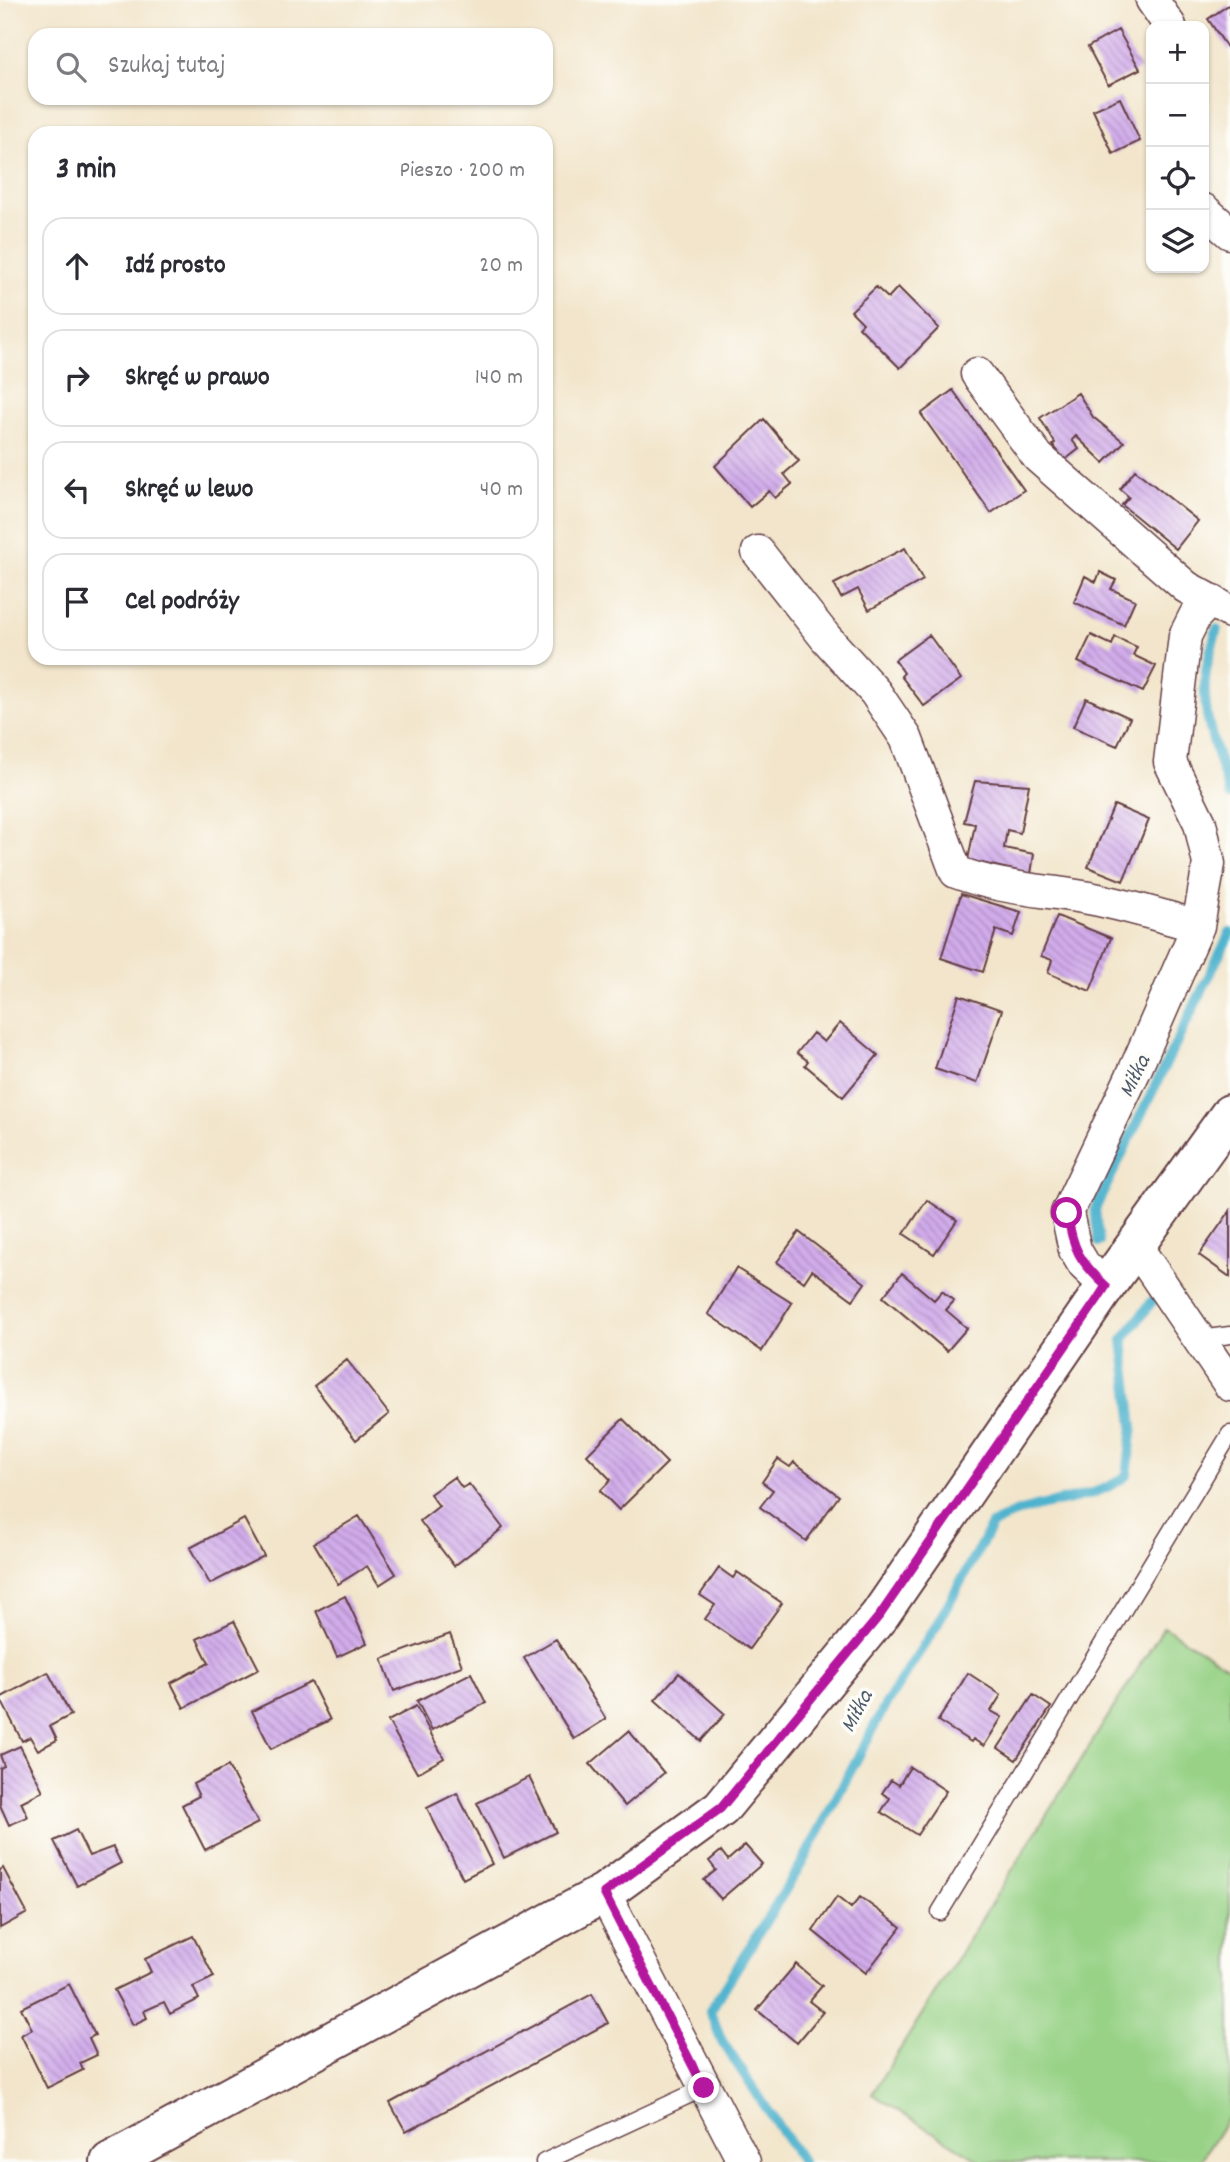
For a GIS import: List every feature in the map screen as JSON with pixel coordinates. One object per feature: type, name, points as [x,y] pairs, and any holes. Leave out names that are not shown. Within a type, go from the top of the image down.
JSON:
[{"type":"street","points":[[1152,0],[1167,21]]},
{"type":"street","points":[[1209,214],[1230,233]]},
{"type":"street","points":[[977,374],[1038,457],[1186,587],[1220,606]]},
{"type":"street","points":[[758,552],[826,638],[875,692],[906,738],[956,872],[1036,893],[1083,897],[1198,926]]},
{"type":"street","points":[[1106,1286],[1084,1265],[1075,1250],[1067,1213],[1135,1070],[1198,926],[1209,864],[1200,822],[1170,762],[1185,636],[1195,616],[1220,606]]},
{"type":"street","points":[[110,2162],[604,1893],[721,1808],[880,1615],[1106,1286],[1230,1114]]},
{"type":"street","points":[[1135,1245],[1215,1337],[1230,1385]]},
{"type":"street","points":[[604,1893],[744,2162]]},
{"type":"lane","points":[[940,1912],[1230,1434]]},
{"type":"lane","points":[[544,2162],[704,2088]]},
{"type":"green space","points":[[1164,1627],[1230,1668],[1230,2114],[1200,2162],[981,2162],[872,2094]]},
{"type":"building","points":[[1230,4],[1230,52],[1208,19]]},
{"type":"building","points":[[1118,30],[1140,69],[1108,85],[1088,47]]},
{"type":"building","points":[[1120,98],[1140,141],[1113,154],[1093,110]]},
{"type":"building","points":[[876,287],[888,298],[898,287],[939,328],[900,368],[859,327],[863,323],[851,311]]},
{"type":"building","points":[[953,390],[1024,490],[991,513],[921,414]]},
{"type":"building","points":[[1078,393],[1093,417],[1124,442],[1104,463],[1076,436],[1072,440],[1079,449],[1065,460],[1053,445],[1055,443],[1040,418]]},
{"type":"building","points":[[764,419],[799,461],[784,474],[792,484],[775,498],[769,491],[750,507],[715,466]]},
{"type":"building","points":[[1135,470],[1198,521],[1176,549],[1122,505],[1129,497],[1120,489]]},
{"type":"building","points":[[905,548],[923,580],[869,610],[858,589],[841,598],[834,584]]},
{"type":"building","points":[[1100,572],[1116,580],[1111,589],[1135,600],[1124,625],[1074,602],[1085,576],[1096,582]]},
{"type":"building","points":[[929,635],[961,679],[924,706],[901,676],[904,673],[895,660]]},
{"type":"building","points":[[1091,635],[1112,645],[1115,637],[1137,647],[1133,655],[1156,666],[1143,692],[1078,662]]},
{"type":"building","points":[[1086,698],[1130,718],[1117,746],[1073,727]]},
{"type":"building","points":[[975,781],[1029,785],[1020,833],[1007,830],[1004,848],[1034,854],[1031,874],[968,860],[975,824],[964,822]]},
{"type":"building","points":[[1114,805],[1149,820],[1123,881],[1088,867]]},
{"type":"building","points":[[961,894],[1021,912],[1013,936],[996,930],[983,972],[941,958]]},
{"type":"building","points":[[1057,916],[1111,938],[1090,991],[1048,973],[1052,960],[1041,956]]},
{"type":"building","points":[[959,995],[1002,1010],[977,1083],[935,1069]]},
{"type":"building","points":[[840,1023],[878,1055],[843,1097],[805,1065],[808,1061],[797,1053],[813,1033],[824,1042]]},
{"type":"building","points":[[927,1200],[957,1220],[934,1254],[904,1234]]},
{"type":"building","points":[[1230,1211],[1230,1277],[1199,1255]]},
{"type":"building","points":[[799,1232],[865,1283],[853,1300],[812,1270],[804,1282],[777,1262]]},
{"type":"building","points":[[736,1268],[792,1303],[762,1351],[708,1314]]},
{"type":"building","points":[[902,1273],[934,1300],[942,1291],[954,1301],[946,1310],[967,1328],[947,1351],[883,1297]]},
{"type":"building","points":[[347,1360],[389,1414],[356,1440],[314,1386]]},
{"type":"building","points":[[623,1419],[667,1463],[619,1510],[600,1491],[611,1480],[587,1455]]},
{"type":"building","points":[[778,1459],[790,1467],[794,1462],[839,1496],[806,1541],[760,1507],[773,1490],[762,1482]]},
{"type":"building","points":[[454,1477],[462,1488],[469,1484],[503,1528],[454,1566],[420,1521],[439,1506],[430,1494]]},
{"type":"building","points":[[359,1516],[396,1574],[379,1585],[367,1566],[338,1584],[314,1543]]},
{"type":"building","points":[[244,1519],[264,1556],[210,1584],[190,1548]]},
{"type":"building","points":[[719,1568],[733,1578],[737,1572],[782,1603],[749,1649],[705,1619],[715,1605],[700,1595]]},
{"type":"building","points":[[345,1596],[367,1643],[337,1657],[316,1611]]},
{"type":"building","points":[[234,1621],[259,1669],[184,1708],[171,1683],[209,1663],[197,1639]]},
{"type":"building","points":[[450,1634],[462,1666],[394,1691],[382,1659]]},
{"type":"building","points":[[556,1639],[606,1719],[574,1739],[524,1658]]},
{"type":"building","points":[[48,1672],[71,1715],[50,1726],[57,1740],[38,1750],[30,1737],[22,1741],[0,1698]]},
{"type":"building","points":[[471,1673],[486,1703],[432,1730],[417,1701]]},
{"type":"building","points":[[679,1673],[725,1714],[701,1741],[655,1700]]},
{"type":"building","points":[[968,1673],[1001,1695],[991,1711],[1002,1717],[984,1746],[973,1739],[971,1742],[938,1721]]},
{"type":"building","points":[[311,1682],[330,1720],[271,1749],[252,1711]]},
{"type":"building","points":[[1033,1695],[1051,1707],[1016,1760],[998,1748]]},
{"type":"building","points":[[416,1706],[444,1758],[417,1773],[388,1721]]},
{"type":"building","points":[[629,1731],[664,1773],[625,1806],[590,1764]]},
{"type":"building","points":[[20,1746],[43,1791],[21,1802],[28,1817],[9,1825],[0,1805],[0,1768],[4,1766],[0,1755]]},
{"type":"building","points":[[228,1766],[258,1823],[205,1850],[182,1805],[199,1796],[193,1784]]},
{"type":"building","points":[[910,1767],[946,1791],[917,1835],[881,1812],[890,1798],[882,1793],[891,1780],[899,1785]]},
{"type":"building","points":[[529,1777],[556,1832],[504,1858],[477,1803]]},
{"type":"building","points":[[457,1793],[492,1864],[463,1879],[427,1808]]},
{"type":"building","points":[[76,1830],[89,1856],[113,1847],[121,1863],[77,1886],[54,1841]]},
{"type":"building","points":[[745,1845],[762,1864],[721,1899],[704,1880],[716,1870],[709,1861],[721,1851],[728,1860]]},
{"type":"building","points":[[3,1868],[27,1913],[0,1928],[0,1870]]},
{"type":"building","points":[[837,1897],[851,1908],[860,1897],[901,1927],[866,1973],[813,1931]]},
{"type":"building","points":[[193,1936],[214,1977],[193,1987],[199,1999],[170,2014],[164,2002],[144,2011],[147,2018],[133,2025],[114,1990],[151,1972],[145,1959]]},
{"type":"building","points":[[796,1964],[822,1986],[809,2001],[823,2012],[797,2043],[757,2010]]},
{"type":"building","points":[[69,1984],[95,2035],[89,2038],[97,2055],[80,2063],[83,2070],[47,2088],[21,2035],[32,2029],[21,2008]]},
{"type":"building","points":[[592,1994],[608,2023],[406,2132],[390,2103]]},
{"type":"waterway","name":"Miłka","points":[[1217,629],[1206,672],[1206,703],[1211,734],[1230,795]]},
{"type":"waterway","name":"Miłka","points":[[1099,1242],[1095,1209],[1230,933]]},
{"type":"waterway","name":"Miłka","points":[[802,2162],[722,2041],[710,2011],[802,1863],[886,1704],[936,1626],[992,1525],[1025,1510],[1096,1492],[1127,1475],[1133,1426],[1123,1340],[1153,1300]]},
{"type":"route","points":[[704,2088],[604,1893],[721,1808],[880,1615],[1097,1300],[1106,1286],[1084,1265],[1075,1250],[1067,1213]]}]
